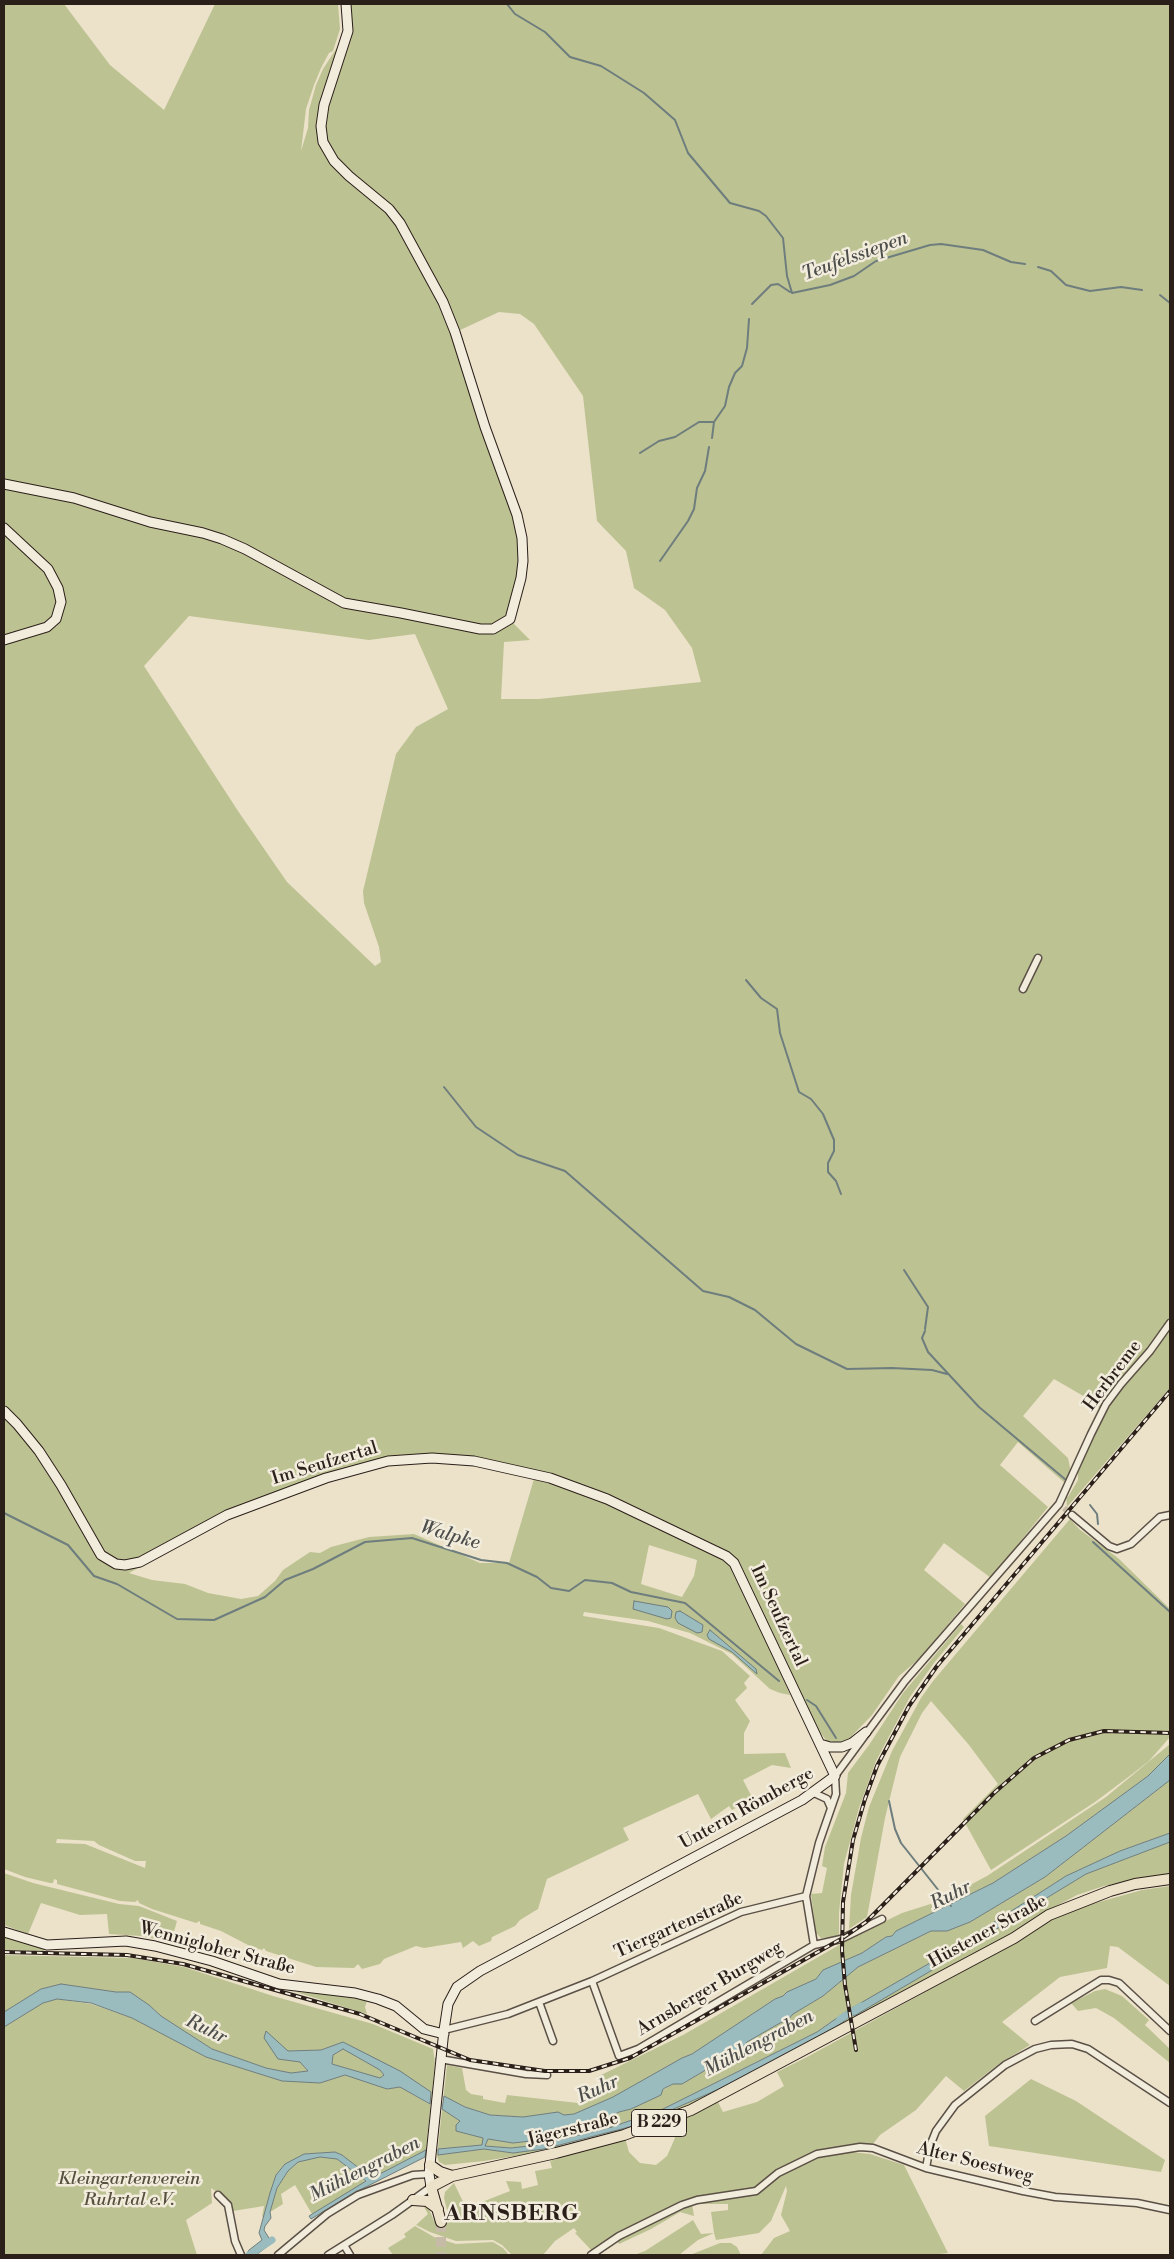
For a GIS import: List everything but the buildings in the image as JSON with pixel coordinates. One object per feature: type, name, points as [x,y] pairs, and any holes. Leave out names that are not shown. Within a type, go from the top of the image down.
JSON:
[{"type":"main road","points":[[4,484],[74,498],[150,522],[203,533],[245,549],[344,604],[410,614],[480,630],[493,629],[510,619],[515,608],[523,568],[522,538],[517,515],[485,427],[455,332],[439,294],[400,223],[389,209],[345,172],[330,155],[323,142],[321,126],[324,105],[348,31],[346,4]]},
{"type":"main road","points":[[4,528],[48,569],[55,581],[61,602],[56,619],[46,627],[4,640]]},
{"type":"main road","name":"Im Seufzertal","points":[[4,1411],[39,1451],[62,1485],[101,1555],[116,1564],[125,1565],[140,1562],[227,1515],[254,1504],[326,1478],[388,1462],[432,1458],[474,1461],[550,1478],[607,1499],[732,1560],[835,1776]]},
{"type":"main road","points":[[820,1744],[830,1747],[842,1747],[852,1743],[866,1732]]},
{"type":"main road","name":"Unterm Römberge","points":[[432,2187],[430,2166],[440,2062],[452,1996],[457,1987],[468,1979],[814,1792],[835,1776]]},
{"type":"main road","name":"Hüstener Straße","points":[[830,2037],[1014,1938],[1049,1915],[1110,1891],[1135,1884],[1170,1879]]},
{"type":"main road","name":"Wennigloher Straße","points":[[4,1932],[47,1945],[126,1941],[155,1946],[212,1961],[279,1984],[355,1993],[378,1999],[396,2006],[424,2029],[444,2032]]},
{"type":"main road","name":"Jägerstraße","points":[[432,2187],[452,2176],[556,2153],[624,2135],[668,2119],[691,2110],[830,2037]]},
{"type":"main road","points":[[430,2166],[452,2176]]},
{"type":"main road","points":[[432,2187],[441,2222]]},
{"type":"main road","points":[[413,2200],[427,2201],[438,2209]]},
{"type":"street","points":[[1023,989],[1038,958]]},
{"type":"street","name":"Herbreme","points":[[1062,1506],[1091,1434],[1106,1404],[1150,1351],[1170,1323]]},
{"type":"street","name":"Unterm Römberge","points":[[835,1776],[905,1681],[1062,1506]]},
{"type":"street","points":[[1072,1515],[1109,1546],[1117,1549],[1131,1544],[1160,1517],[1170,1515]]},
{"type":"street","points":[[814,1946],[806,1896],[836,1794],[835,1776]]},
{"type":"street","points":[[814,1792],[827,1799],[831,1809]]},
{"type":"street","name":"Tiergartenstraße","points":[[444,2032],[508,2014],[592,1982],[741,1912],[806,1896]]},
{"type":"street","name":"Arnsberger Burgweg","points":[[592,1982],[620,2056],[638,2049],[814,1946],[841,1939],[882,1919]]},
{"type":"street","points":[[1035,2021],[1101,1980],[1109,1980],[1119,1984],[1170,2031]]},
{"type":"street","points":[[539,2002],[554,2042]]},
{"type":"street","points":[[926,2168],[930,2146],[936,2131],[955,2105],[1005,2065],[1035,2049],[1051,2045],[1072,2044],[1088,2049],[1170,2103]]},
{"type":"street","points":[[440,2062],[526,2074],[547,2075]]},
{"type":"street","name":"Alter Soestweg","points":[[591,2255],[620,2236],[682,2205],[697,2200],[756,2191],[778,2173],[817,2154],[860,2147],[873,2148],[926,2168],[1038,2194],[1137,2203],[1170,2210]]},
{"type":"street","points":[[278,2255],[327,2214],[358,2195],[413,2175],[430,2166]]},
{"type":"street","name":"Jägerstraße","points":[[328,2255],[432,2187]]},
{"type":"street","points":[[218,2195],[227,2203],[235,2241],[241,2255]]},
{"type":"street","points":[[344,2245],[350,2255]]},
{"type":"green space","points":[[4,4],[64,4],[110,65],[164,110],[215,4],[338,4],[340,29],[333,51],[329,53],[321,68],[306,109],[301,151],[308,128],[309,110],[316,85],[323,69],[338,46],[344,26],[341,4],[1170,4],[1170,1317],[1154,1341],[1116,1385],[1100,1409],[1092,1401],[1054,1379],[1023,1416],[1068,1458],[1071,1472],[1066,1484],[1018,1442],[1000,1465],[1048,1507],[991,1578],[944,1543],[924,1570],[965,1604],[920,1658],[899,1676],[872,1715],[848,1740],[838,1743],[830,1741],[828,1743],[819,1731],[790,1672],[782,1676],[790,1695],[770,1689],[732,1654],[690,1633],[648,1621],[584,1612],[583,1616],[659,1628],[722,1651],[750,1676],[744,1683],[747,1688],[735,1700],[750,1721],[744,1733],[744,1754],[785,1753],[791,1768],[772,1765],[743,1780],[753,1799],[732,1810],[729,1806],[711,1819],[698,1794],[623,1828],[629,1840],[547,1879],[538,1909],[520,1920],[515,1926],[492,1937],[491,1941],[479,1946],[473,1941],[463,1948],[461,1942],[424,1948],[416,1946],[384,1959],[380,1964],[362,1969],[358,1964],[354,1968],[316,1967],[266,1951],[264,1948],[262,1950],[250,1946],[221,1931],[200,1924],[200,1921],[196,1923],[152,1909],[139,1903],[138,1900],[135,1902],[120,1901],[57,1884],[57,1880],[54,1879],[53,1883],[50,1883],[25,1877],[4,1869]],"holes":[[[499,312],[520,314],[534,324],[583,396],[597,521],[626,551],[634,588],[665,610],[692,648],[701,682],[539,699],[501,699],[504,642],[530,640],[513,623],[522,589],[524,529],[485,422],[458,331]],[[189,616],[369,640],[415,634],[448,709],[416,727],[396,754],[363,891],[364,903],[379,947],[381,962],[375,966],[287,882],[238,811],[144,666]],[[448,1463],[476,1466],[534,1479],[509,1563],[480,1563],[414,1534],[369,1537],[331,1547],[320,1553],[310,1552],[283,1570],[275,1581],[258,1596],[241,1599],[208,1593],[185,1584],[152,1580],[129,1573],[232,1517],[330,1480],[388,1465]],[[649,1545],[697,1560],[694,1576],[682,1597],[641,1584]],[[57,1839],[94,1841],[135,1861],[146,1861],[145,1868],[85,1844],[56,1843]]]},
{"type":"green space","points":[[1170,1328],[1170,1388],[1067,1507],[1066,1496],[1068,1497],[1078,1480],[1078,1470],[1101,1420],[1113,1400]]},
{"type":"green space","points":[[1070,1519],[1079,1529],[1118,1558],[1170,1609],[1170,1737],[1149,1761],[1095,1802],[991,1870],[963,1819],[998,1784],[969,1745],[931,1701],[922,1713],[900,1757],[885,1818],[867,1917],[849,1929],[851,1895],[861,1838],[869,1807],[892,1751],[921,1698],[933,1681]]},
{"type":"green space","points":[[961,1624],[964,1627],[934,1663],[910,1697],[876,1761],[859,1808],[844,1864],[839,1913],[839,1937],[821,1938],[816,1933],[811,1894],[822,1893],[827,1868],[822,1866],[825,1847],[846,1793],[848,1773],[903,1693]]},
{"type":"green space","points":[[1170,1744],[1170,1754],[1148,1776],[1066,1836],[993,1883],[896,1931],[892,1936],[886,1937],[862,1953],[823,1970],[816,1979],[775,1999],[692,2054],[613,2097],[574,2114],[564,2115],[558,2112],[523,2117],[490,2115],[465,2107],[444,2096],[443,2109],[460,2121],[456,2125],[456,2131],[483,2138],[482,2145],[439,2149],[438,2155],[484,2149],[514,2153],[567,2144],[637,2125],[742,2079],[660,2118],[625,2131],[551,2150],[484,2161],[445,2165],[439,2162],[437,2156],[447,2065],[462,2068],[466,2090],[471,2094],[483,2096],[483,2099],[505,2103],[507,2095],[578,2103],[588,2099],[589,2095],[601,2092],[597,2077],[683,2035],[853,1937],[902,1913],[940,1901],[987,1876],[1106,1797]]},
{"type":"green space","points":[[1170,1780],[1170,1833],[1120,1851],[1066,1876],[935,1960],[853,2008],[854,2015],[963,1952],[1004,1924],[1086,1874],[1170,1842],[1170,1874],[1104,1886],[1077,1895],[1047,1911],[1001,1941],[742,2079],[831,2031],[848,2018],[847,2011],[817,2032],[663,2109],[612,2127],[538,2145],[511,2148],[485,2146],[487,2139],[514,2143],[539,2140],[589,2128],[619,2112],[631,2109],[661,2095],[663,2090],[673,2084],[682,2084],[743,2048],[747,2042],[787,2021],[793,2014],[823,1996],[858,1967],[931,1931],[947,1931],[970,1922],[1045,1877]]},
{"type":"green space","points":[[4,1873],[33,1883],[119,1904],[139,1906],[177,1921],[171,1942],[141,1936],[109,1934],[107,1914],[80,1915],[41,1903],[28,1934],[4,1925]]},
{"type":"green space","points":[[1170,1886],[1170,1986],[1118,1947],[1110,1946],[1107,1968],[1060,1977],[1002,2022],[1030,2045],[1000,2063],[964,2091],[946,2076],[916,2110],[880,2135],[872,2145],[850,2145],[833,2148],[798,2166],[829,2154],[851,2152],[870,2154],[904,2165],[948,2253],[930,2255],[761,2255],[774,2238],[790,2231],[781,2215],[787,2191],[786,2186],[771,2221],[759,2233],[716,2240],[711,2212],[728,2210],[728,2204],[692,2204],[694,2216],[680,2212],[651,2229],[619,2244],[617,2240],[593,2252],[575,2233],[577,2232],[574,2228],[555,2241],[543,2255],[512,2255],[502,2245],[493,2240],[456,2241],[416,2225],[428,2214],[423,2205],[429,2209],[434,2221],[441,2222],[446,2220],[448,2214],[444,2198],[445,2192],[454,2183],[468,2212],[482,2202],[510,2191],[506,2181],[521,2182],[522,2189],[538,2185],[535,2171],[552,2168],[550,2161],[625,2138],[629,2152],[640,2163],[656,2165],[667,2156],[675,2138],[669,2121],[717,2100],[723,2112],[757,2102],[784,2086],[777,2072],[1016,1942],[1050,1920],[1074,1909],[1142,1890]]},
{"type":"green space","points":[[4,1936],[44,1948],[44,1951],[4,1950]]},
{"type":"green space","name":"Kleingartenverein Ruhrtal e.V.","points":[[4,1955],[133,1958],[184,1967],[273,1996],[373,2024],[433,2049],[435,2063],[426,2150],[372,2178],[342,2155],[335,2152],[304,2154],[285,2164],[276,2175],[264,2216],[262,2217],[264,2206],[233,2211],[230,2201],[211,2188],[212,2203],[186,2220],[197,2255],[4,2255],[4,2027],[43,2003],[57,1999],[91,2004],[132,2018],[206,2057],[282,2081],[320,2083],[345,2075],[387,2089],[400,2087],[429,2104],[431,2092],[343,2042],[321,2050],[288,2051],[278,2059],[300,2062],[308,2071],[291,2073],[266,2068],[212,2049],[161,2016],[130,1992],[116,1992],[61,1984],[41,1989],[4,2012]]},
{"type":"green space","points":[[1105,1989],[1122,1996],[1149,2020],[1145,2025],[1170,2049],[1170,2063],[1114,2018],[1096,2008],[1078,2011],[1071,2003],[1095,1991]]},
{"type":"green space","points":[[296,1992],[346,1996],[367,2001],[365,2007],[367,2014]]},
{"type":"green space","points":[[343,2049],[380,2070],[384,2075],[380,2078],[332,2064],[333,2055]]},
{"type":"green space","points":[[1031,2079],[1076,2101],[1165,2160],[1161,2172],[989,2146],[985,2116]]},
{"type":"green space","points":[[320,2157],[337,2159],[366,2182],[312,2214],[295,2185],[281,2194],[283,2204],[269,2213],[277,2188],[288,2171],[298,2162]]},
{"type":"green space","points":[[693,2220],[701,2234],[714,2233],[698,2240],[679,2255],[634,2255],[645,2251]]},
{"type":"green space","points":[[415,2226],[434,2237],[456,2244],[493,2242],[503,2248],[509,2255],[393,2255],[388,2248],[406,2237],[404,2234]]},
{"type":"green space","points":[[720,2243],[731,2243],[737,2247],[741,2255],[690,2255]]},
{"type":"water","points":[[634,1601],[668,1607],[672,1611],[671,1618],[667,1619],[633,1609]]},
{"type":"water","points":[[680,1611],[703,1625],[702,1632],[697,1633],[678,1623],[675,1618],[676,1612]]},
{"type":"water","points":[[710,1630],[756,1669],[757,1674],[732,1652],[709,1639],[707,1635]]},
{"type":"water","points":[[1170,1754],[1170,1780],[1045,1877],[970,1922],[947,1931],[931,1931],[858,1967],[823,1996],[793,2014],[787,2021],[747,2042],[743,2048],[682,2084],[673,2084],[663,2089],[661,2095],[631,2109],[619,2112],[589,2128],[539,2140],[513,2143],[488,2139],[485,2146],[511,2148],[538,2145],[612,2127],[663,2109],[817,2032],[847,2011],[848,2018],[831,2031],[742,2079],[637,2125],[544,2149],[513,2153],[484,2149],[438,2155],[438,2149],[482,2145],[483,2138],[456,2131],[456,2125],[460,2121],[442,2109],[444,2096],[465,2107],[490,2115],[523,2117],[558,2112],[564,2115],[574,2114],[613,2097],[692,2054],[775,1999],[816,1979],[823,1970],[862,1953],[886,1937],[892,1936],[896,1931],[993,1883],[1066,1836],[1148,1776]]},
{"type":"water","points":[[1170,1833],[1170,1842],[1086,1874],[1004,1924],[963,1952],[854,2016],[852,2008],[935,1960],[1066,1876],[1120,1851]]},
{"type":"water","points":[[61,1984],[116,1992],[130,1992],[161,2016],[212,2049],[266,2068],[291,2073],[308,2071],[300,2062],[278,2059],[264,2038],[266,2031],[288,2051],[321,2050],[343,2042],[400,2071],[431,2092],[430,2104],[400,2087],[387,2089],[345,2075],[320,2083],[282,2081],[206,2057],[132,2018],[91,2003],[57,1999],[43,2003],[4,2027],[4,2012],[41,1989]],"holes":[[[343,2049],[380,2070],[384,2075],[380,2078],[332,2064],[333,2055]]]},
{"type":"water","points":[[426,2150],[425,2157],[354,2193],[311,2219],[309,2216],[366,2181],[337,2159],[320,2157],[298,2162],[288,2171],[277,2188],[270,2212],[271,2218],[264,2230],[272,2243],[256,2255],[246,2255],[249,2250],[262,2240],[259,2233],[270,2193],[276,2175],[285,2164],[304,2154],[335,2152],[342,2155],[372,2178]]},
{"type":"waterway","name":"Teufelssiepen","points":[[507,4],[515,14],[545,32],[570,57],[601,66],[644,93],[675,120],[688,153],[730,203],[759,211],[766,216],[783,238],[787,276],[792,293],[830,285],[854,276],[876,261],[930,245],[941,244],[983,250],[1011,262],[1025,264]]},
{"type":"waterway","name":"Teufelssiepen","points":[[1038,267],[1051,271],[1066,285],[1090,291],[1121,287],[1142,290]]},
{"type":"waterway","points":[[752,304],[771,285],[778,284],[790,292]]},
{"type":"waterway","name":"Teufelssiepen","points":[[1160,295],[1170,303]]},
{"type":"waterway","points":[[712,438],[714,422],[725,406],[729,387],[735,373],[742,366],[747,348],[749,319]]},
{"type":"waterway","points":[[640,453],[659,441],[675,437],[699,422],[714,422]]},
{"type":"waterway","points":[[660,561],[688,521],[694,509],[697,488],[705,471],[709,447]]},
{"type":"waterway","points":[[746,980],[761,998],[777,1009],[780,1033],[799,1092],[811,1099],[823,1114],[834,1140],[834,1151],[828,1163],[828,1172],[836,1181],[841,1194]]},
{"type":"waterway","points":[[444,1087],[476,1127],[518,1155],[565,1171],[703,1291],[729,1297],[755,1310],[796,1344],[847,1369],[892,1368],[932,1370],[947,1374]]},
{"type":"waterway","points":[[904,1270],[928,1307],[925,1329]]},
{"type":"waterway","points":[[925,1331],[922,1338],[928,1352],[979,1407],[1066,1480]]},
{"type":"waterway","points":[[1090,1505],[1097,1514],[1098,1524]]},
{"type":"waterway","name":"Walpke","points":[[4,1513],[68,1545],[94,1576],[117,1584],[177,1619],[214,1620],[265,1597],[285,1580],[313,1569],[365,1542],[412,1538],[481,1560],[507,1563],[537,1577],[551,1588],[569,1591],[585,1580],[612,1583],[631,1592],[685,1603],[779,1681]]},
{"type":"waterway","points":[[1093,1542],[1170,1612]]},
{"type":"waterway","name":"Walpke","points":[[807,1700],[816,1706],[836,1738]]},
{"type":"waterway","name":"Walpke","points":[[889,1801],[895,1829],[901,1843],[951,1906]]},
{"type":"waterway","name":"Mühlengraben","points":[[840,2019],[861,2006]]},
{"type":"waterway","name":"Mühlengraben","points":[[249,2255],[272,2240]]},
{"type":"tunnel","points":[[1064,1508],[1072,1515]]},
{"type":"tunnel","points":[[441,2222],[441,2255]]},
{"type":"railway","points":[[856,2050],[845,1985],[842,1950],[843,1902],[853,1840],[877,1766],[909,1706],[937,1666],[1170,1391]]},
{"type":"railway","points":[[4,1952],[127,1955],[183,1964],[360,2014],[470,2060],[545,2071],[589,2071],[630,2058],[841,1939],[866,1922],[994,1793],[1034,1758],[1069,1740],[1104,1731],[1170,1733]]},
{"type":"district","name":"ARNSBERG","points":[[512,2215]]},
{"type":"water label","name":"Ruhr","points":[[951,1896]]},
{"type":"water label","name":"Ruhr","points":[[206,2030]]},
{"type":"water label","name":"Ruhr","points":[[598,2090]]}]
